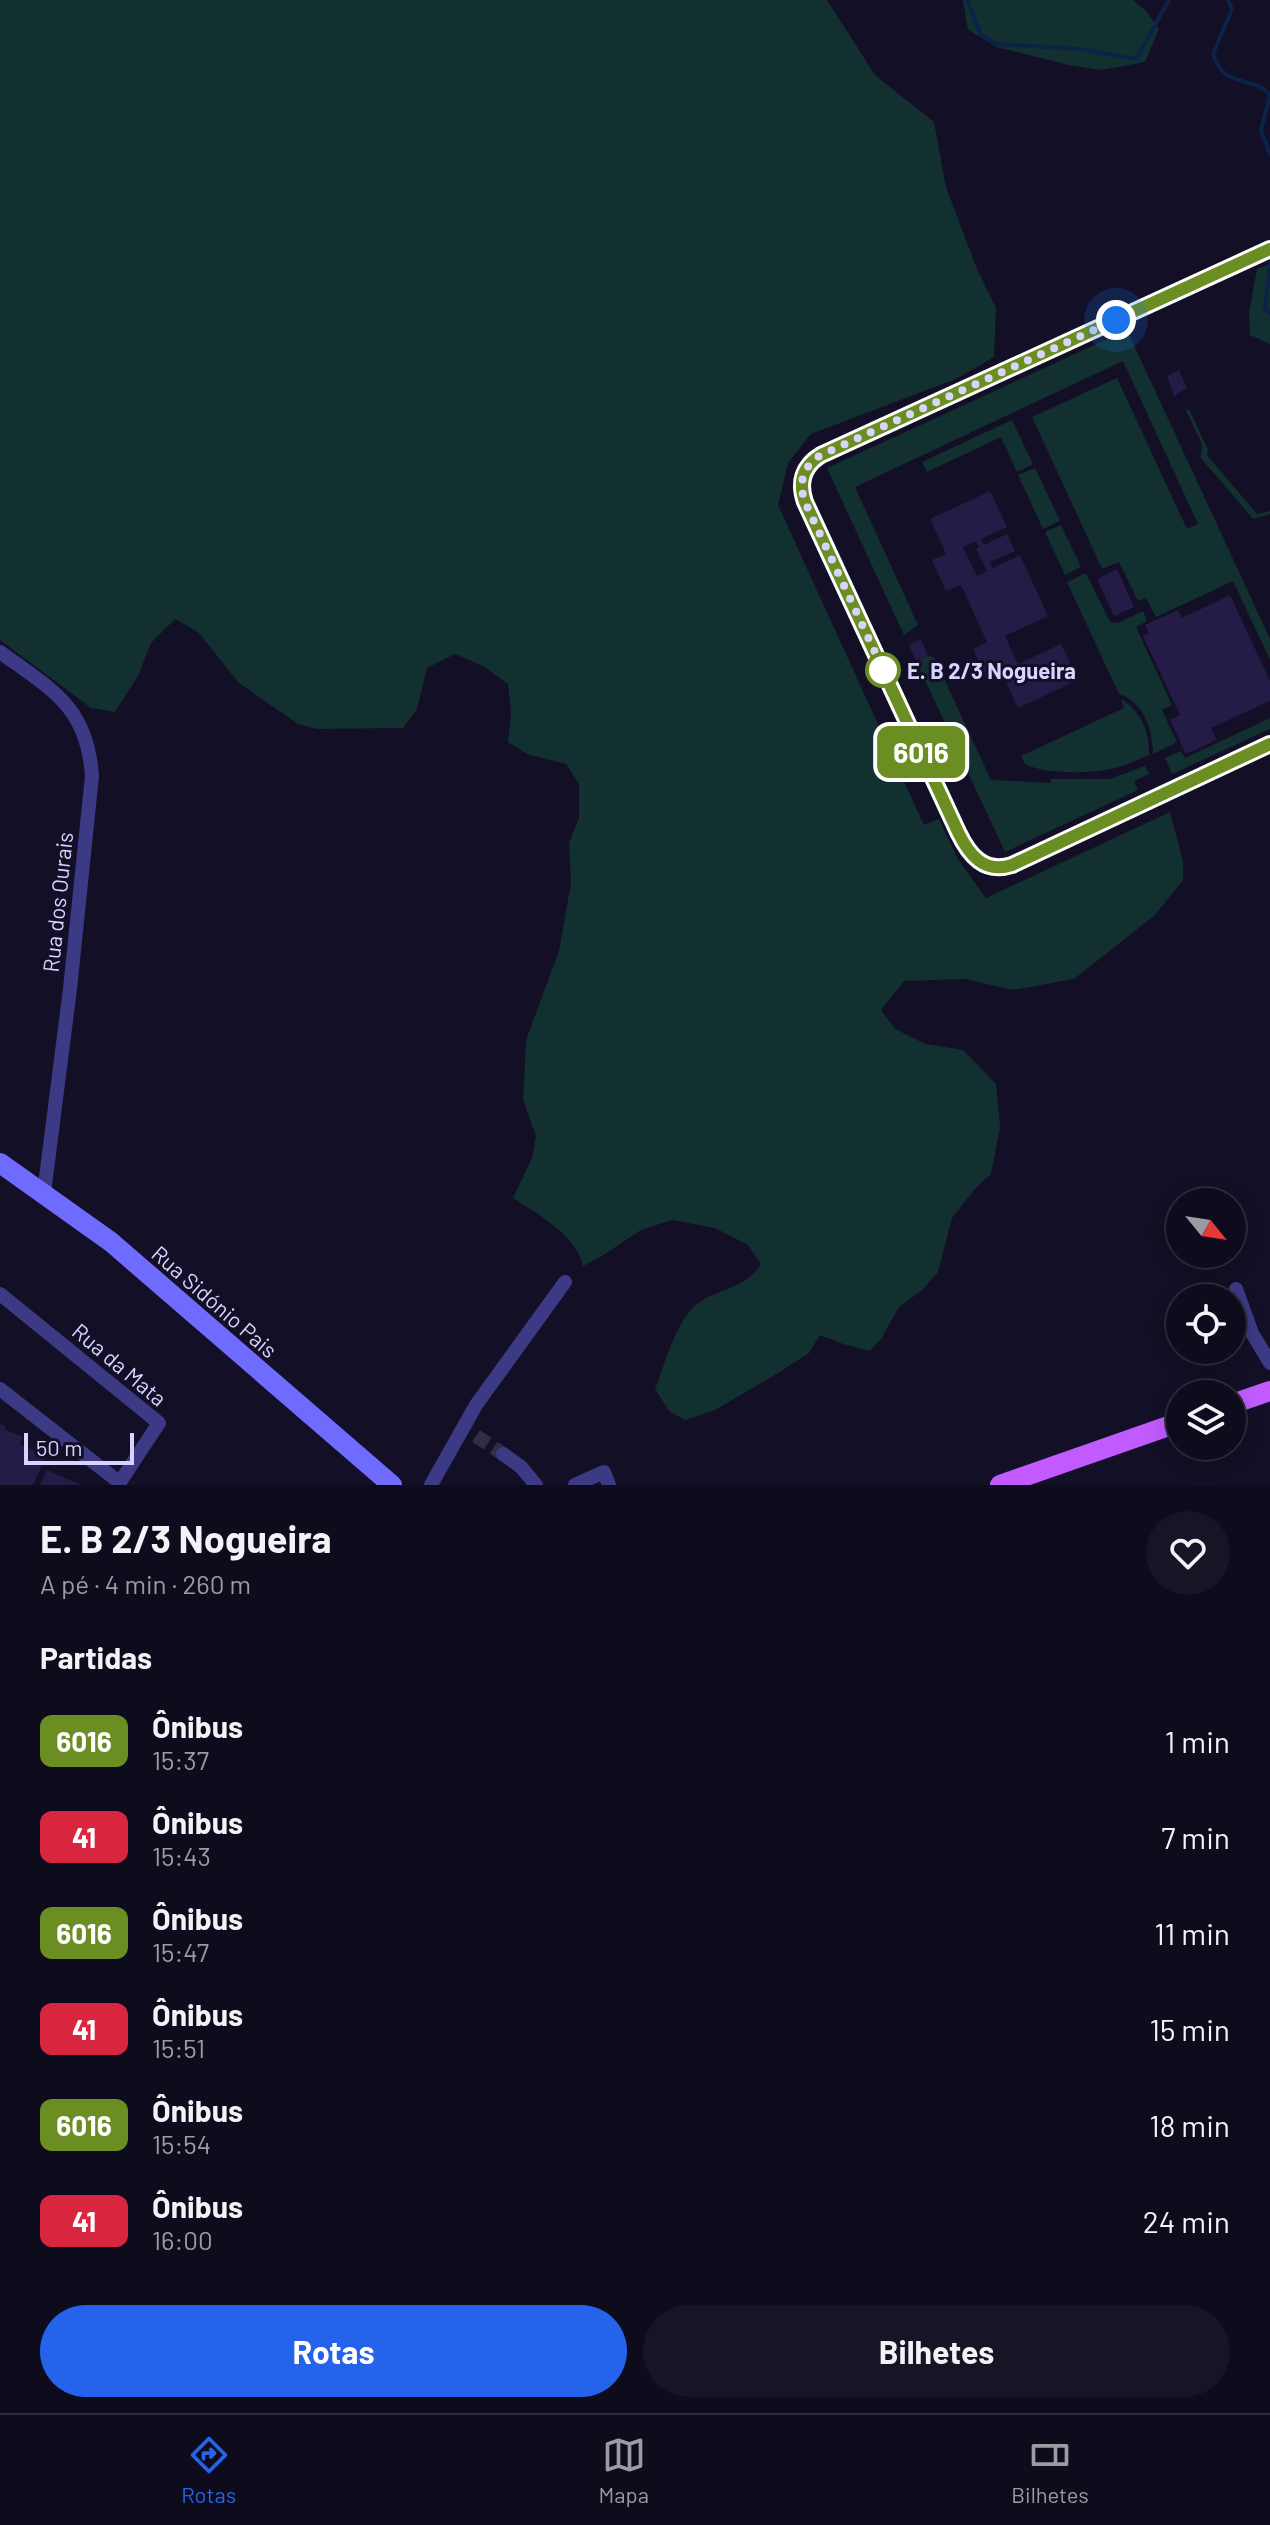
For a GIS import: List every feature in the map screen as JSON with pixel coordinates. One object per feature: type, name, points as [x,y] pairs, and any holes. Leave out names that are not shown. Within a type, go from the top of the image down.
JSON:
[{"type":"main road","name":"Rua Sidónio Pais","points":[[0,1163],[111,1242],[392,1485]]},
{"type":"main road","points":[[1246,1399],[1270,1391]]},
{"type":"main road","points":[[1000,1485],[1166,1427]]},
{"type":"street","points":[[1265,251],[821,455],[808,466],[801,488],[958,832],[970,855],[980,863],[995,868],[1012,865],[1270,744]]},
{"type":"street","name":"Rua dos Ourais","points":[[0,652],[54,692],[68,707],[81,726],[90,750],[92,776],[72,974],[44,1193]]},
{"type":"street","points":[[431,1485],[476,1405],[565,1282]]},
{"type":"street","name":"Rua da Mata","points":[[0,1294],[159,1423],[118,1484],[0,1389]]},
{"type":"street","points":[[1246,1316],[1270,1363]]},
{"type":"street","points":[[463,1427],[476,1436]]},
{"type":"street","points":[[503,1454],[521,1467],[536,1485]]},
{"type":"street","points":[[575,1485],[604,1472],[609,1485]]},
{"type":"green space","points":[[0,0],[827,0],[875,75],[934,122],[946,187],[977,269],[996,308],[994,357],[956,379],[811,434],[788,463],[778,505],[924,825],[939,819],[958,859],[986,898],[1170,812],[1183,861],[1183,880],[1155,915],[1074,979],[1013,990],[965,979],[904,981],[881,1010],[895,1029],[917,1040],[963,1050],[996,1084],[1000,1127],[991,1174],[952,1218],[938,1272],[921,1291],[899,1307],[881,1339],[870,1351],[820,1335],[809,1353],[778,1373],[715,1410],[685,1420],[669,1411],[655,1389],[677,1332],[690,1311],[706,1298],[740,1284],[761,1264],[748,1245],[715,1228],[672,1220],[641,1230],[583,1266],[573,1244],[564,1235],[513,1198],[532,1158],[536,1136],[523,1100],[526,1040],[559,951],[571,883],[569,843],[579,818],[579,784],[566,764],[527,754],[508,742],[511,713],[508,684],[483,666],[455,654],[427,668],[417,709],[403,728],[316,729],[298,724],[239,683],[198,632],[175,619],[151,643],[138,676],[115,712],[91,708],[0,640]]},
{"type":"green space","points":[[963,0],[1133,0],[1159,29],[1145,62],[1102,70],[1073,66],[997,47],[968,30]]},
{"type":"green space","points":[[1270,264],[1270,344],[1250,335],[1249,313],[1257,269]]},
{"type":"green space","points":[[1127,330],[1270,639],[1270,660],[1233,581],[1156,617],[1146,598],[1138,601],[1119,562],[1102,569],[1032,417],[1117,378],[1187,529],[1198,524],[1123,361],[855,487],[918,625],[904,635],[827,468]]},
{"type":"green space","points":[[1185,408],[1190,411],[1208,450],[1207,455],[1257,514],[1270,511],[1270,514],[1253,519],[1201,458],[1202,444]]},
{"type":"green space","points":[[1012,420],[1033,464],[1017,472],[1001,437],[927,472],[922,462]]},
{"type":"green space","points":[[1035,468],[1060,521],[1043,529],[1018,475]]},
{"type":"green space","points":[[1061,525],[1081,567],[1065,575],[1045,532]]},
{"type":"green space","points":[[1086,573],[1110,622],[1118,623],[1143,611],[1147,621],[1136,627],[1172,705],[1162,710],[1177,742],[1153,754],[1151,736],[1141,710],[1119,694],[1067,582]]},
{"type":"green space","points":[[927,656],[934,657],[991,780],[1050,783],[1051,779],[1110,779],[1145,766],[1149,774],[1134,781],[1138,790],[1005,852],[916,661]]},
{"type":"green space","points":[[1121,699],[1143,723],[1149,755],[1119,767],[1085,772],[1058,772],[1025,764],[1021,756],[1124,708]]},
{"type":"green space","points":[[1270,718],[1270,729],[1172,774],[1165,758],[1181,751],[1185,758]]},
{"type":"building","points":[[1179,370],[1187,388],[1174,396],[1167,376]]},
{"type":"building","points":[[990,491],[1007,527],[981,539],[984,545],[1007,534],[1015,551],[990,562],[993,568],[1020,555],[1048,616],[1005,636],[1018,664],[1061,644],[1078,680],[1018,708],[1002,673],[987,680],[973,649],[987,642],[961,585],[946,591],[932,560],[946,554],[930,519]],"holes":[[[976,541],[979,547],[976,549],[987,571],[977,576],[963,547]]]},
{"type":"building","points":[[1117,569],[1134,607],[1114,616],[1097,579]]},
{"type":"building","points":[[1230,595],[1270,681],[1270,701],[1211,728],[1217,740],[1186,754],[1170,720],[1180,715],[1143,636],[1149,633],[1145,625],[1178,610],[1182,618]]},
{"type":"building","points":[[921,639],[928,656],[916,661],[909,645]]},
{"type":"building","points":[[0,1424],[23,1437],[20,1444],[46,1456],[33,1485],[0,1485]]},
{"type":"building","points":[[47,1470],[81,1485],[40,1485]]},
{"type":"waterway","points":[[967,0],[981,35],[997,44],[1081,49],[1136,59],[1169,0]]},
{"type":"waterway","points":[[1228,0],[1232,9],[1213,54],[1218,66],[1232,78],[1256,85],[1270,95]]},
{"type":"waterway","points":[[1270,96],[1261,130],[1270,154]]},
{"type":"waterway","points":[[1270,263],[1265,310],[1270,313]]},
{"type":"tunnel","points":[[476,1436],[503,1454]]},
{"type":"bus line","name":"6016","points":[[1270,249],[821,455],[808,466],[801,482],[805,502],[958,832],[970,855],[980,863],[995,868],[1012,865],[1270,744]]},
{"type":"place","name":"E. B 2/3 Nogueira","points":[[883,670]]},
{"type":"route","points":[[883,670],[888,680],[802,494],[801,482],[808,466],[821,455],[1116,320]]}]
